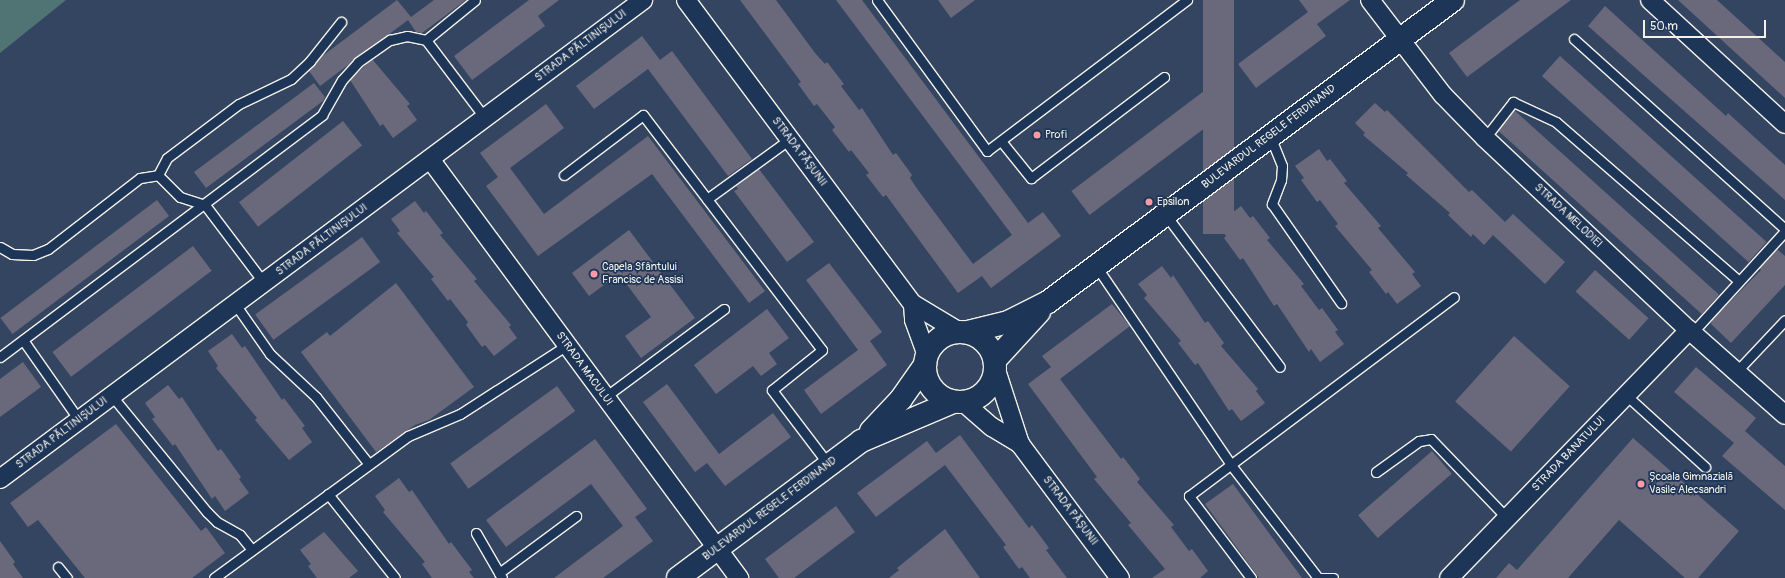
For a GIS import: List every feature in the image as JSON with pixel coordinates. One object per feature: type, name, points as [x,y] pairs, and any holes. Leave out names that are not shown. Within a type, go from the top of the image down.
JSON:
[{"type":"main road","name":"BULEVARDUL REGELE FERDINAND","points":[[963,332],[1008,322],[1048,302],[1452,0]]},
{"type":"main road","name":"BULEVARDUL REGELE FERDINAND","points":[[996,364],[1048,302]]},
{"type":"main road","points":[[963,332],[986,342],[996,364],[989,388],[982,395],[958,402],[936,392],[929,384],[926,360],[939,339],[963,332]]},
{"type":"main road","name":"BULEVARDUL REGELE FERDINAND","points":[[678,578],[862,441],[901,399],[926,360]]},
{"type":"main road","name":"BULEVARDUL REGELE FERDINAND","points":[[862,441],[958,402]]},
{"type":"street","name":"STRADA PĂLTINIȘULUI","points":[[0,479],[643,0]]},
{"type":"street","name":"STRADA PĂȘUNII","points":[[686,0],[913,304],[963,332]]},
{"type":"street","name":"STRADA MELODIEI","points":[[1370,0],[1399,40],[1443,95],[1485,138],[1691,332],[1785,415]]},
{"type":"street","points":[[1650,0],[1785,124]]},
{"type":"street","name":"STRADA MACULUI","points":[[430,159],[716,549],[740,578]]},
{"type":"street","name":"STRADA PĂȘUNII","points":[[913,304],[914,320],[926,360]]},
{"type":"street","name":"STRADA BANATULUI","points":[[1449,578],[1626,395],[1691,332]]},
{"type":"street","name":"STRADA PĂȘUNII","points":[[996,364],[1020,444],[1120,578]]},
{"type":"street","name":"STRADA PĂȘUNII","points":[[958,402],[992,427],[1020,444]]},
{"type":"lane","points":[[426,40],[475,0]]},
{"type":"lane","points":[[878,0],[987,151],[1187,0]]},
{"type":"lane","points":[[158,175],[167,158],[239,104],[291,79],[310,61],[341,22]]},
{"type":"lane","points":[[0,356],[205,205],[322,115],[342,80],[358,62],[390,40],[407,36],[426,40],[485,118]]},
{"type":"lane","points":[[1574,39],[1785,230],[1691,332]]},
{"type":"lane","points":[[1001,141],[1031,178],[1164,78]]},
{"type":"lane","points":[[1485,138],[1513,102],[1556,122],[1739,281]]},
{"type":"lane","points":[[564,175],[643,115],[822,350],[772,390],[829,465]]},
{"type":"lane","points":[[1270,136],[1282,166],[1281,180],[1272,204],[1340,302]]},
{"type":"lane","points":[[707,199],[790,139]]},
{"type":"lane","points":[[158,175],[180,197],[205,205],[264,283]]},
{"type":"lane","points":[[0,247],[12,254],[33,255],[48,249],[140,178],[158,175]]},
{"type":"lane","points":[[1165,214],[1280,367]]},
{"type":"lane","points":[[1096,266],[1231,465],[1318,578],[1333,578]]},
{"type":"lane","points":[[1252,578],[1189,496],[1454,297]]},
{"type":"lane","points":[[235,304],[270,354],[316,397],[368,463]]},
{"type":"lane","points":[[605,397],[724,309]]},
{"type":"lane","points":[[1736,372],[1785,320]]},
{"type":"lane","points":[[23,340],[79,420]]},
{"type":"lane","points":[[214,578],[368,463],[408,436],[460,414],[567,345]]},
{"type":"lane","points":[[1626,395],[1705,467]]},
{"type":"lane","points":[[112,396],[207,512],[217,522],[240,535],[252,550]]},
{"type":"lane","points":[[1376,472],[1419,441],[1431,439],[1507,518]]},
{"type":"lane","points":[[328,494],[395,578]]},
{"type":"lane","points":[[476,533],[500,576],[576,516]]},
{"type":"lane","points":[[58,567],[67,578]]},
{"type":"green space","points":[[0,0],[66,0],[0,53]]},
{"type":"building","points":[[397,0],[411,17],[434,0],[466,0],[422,33],[416,32],[408,20],[320,86],[309,71],[321,57]]},
{"type":"building","points":[[529,0],[559,0],[538,16],[545,26],[472,80],[454,56]]},
{"type":"building","points":[[740,0],[776,0],[815,53],[825,64],[827,62],[844,84],[841,86],[859,110],[862,108],[893,155],[896,153],[912,175],[910,178],[918,190],[973,264],[1012,235],[836,0],[862,0],[1028,223],[1043,212],[1061,236],[991,288],[982,276],[958,293],[886,195],[883,197],[866,175],[869,173],[851,150],[849,152],[832,130],[835,127],[817,104],[814,106],[798,84],[801,82]]},
{"type":"building","points":[[938,0],[975,0],[951,18]]},
{"type":"building","points":[[1203,0],[1234,0],[1234,234],[1203,234]]},
{"type":"building","points":[[1299,0],[1350,0],[1317,24],[1326,36],[1256,88],[1238,64],[1308,12]]},
{"type":"building","points":[[1520,0],[1571,0],[1467,77],[1449,53]]},
{"type":"building","points":[[1678,0],[1717,0],[1785,62],[1785,98]]},
{"type":"building","points":[[1605,6],[1726,116],[1728,113],[1785,165],[1785,200],[1588,26]]},
{"type":"building","points":[[642,36],[660,60],[672,51],[752,159],[728,176],[648,69],[594,109],[576,86]]},
{"type":"building","points":[[1560,56],[1767,242],[1749,262],[1542,76]]},
{"type":"building","points":[[372,59],[410,104],[407,106],[417,120],[393,138],[383,124],[380,126],[350,80]]},
{"type":"building","points":[[314,83],[325,97],[323,101],[206,188],[194,172]]},
{"type":"building","points":[[1212,85],[1230,109],[1089,215],[1071,191]]},
{"type":"building","points":[[1375,103],[1385,112],[1387,110],[1469,192],[1472,190],[1505,222],[1513,214],[1565,262],[1545,284],[1493,235],[1484,245],[1473,234],[1471,237],[1448,215],[1450,213],[1406,175],[1408,173],[1363,135],[1365,133],[1355,123]]},
{"type":"building","points":[[546,104],[564,128],[510,168],[544,214],[648,136],[765,291],[749,303],[652,174],[538,256],[486,186],[498,177],[480,153]]},
{"type":"building","points":[[1514,110],[1719,295],[1702,314],[1497,129]]},
{"type":"building","points":[[343,121],[362,145],[258,227],[239,202]]},
{"type":"building","points":[[1319,149],[1327,161],[1330,159],[1347,181],[1344,183],[1381,226],[1378,228],[1415,272],[1412,274],[1421,286],[1397,304],[1388,292],[1386,294],[1369,272],[1372,270],[1335,226],[1338,224],[1320,200],[1317,202],[1301,180],[1304,178],[1295,166]]},
{"type":"building","points":[[759,169],[814,242],[787,262],[734,191],[738,189],[736,186]]},
{"type":"building","points":[[157,200],[169,216],[13,334],[0,318]]},
{"type":"building","points":[[415,201],[424,213],[426,211],[443,233],[440,235],[477,279],[474,281],[511,325],[509,327],[517,338],[494,356],[485,345],[482,347],[466,325],[468,322],[450,299],[448,301],[431,279],[434,277],[397,233],[400,231],[391,219]]},
{"type":"building","points":[[1241,206],[1250,218],[1253,216],[1270,238],[1267,240],[1304,284],[1301,286],[1319,310],[1322,308],[1338,330],[1335,332],[1344,344],[1320,362],[1311,349],[1309,352],[1277,304],[1274,306],[1243,258],[1240,260],[1224,238],[1226,236],[1218,224]]},
{"type":"building","points":[[629,230],[695,318],[641,358],[625,336],[651,317],[619,274],[589,296],[572,273]]},
{"type":"building","points":[[362,237],[380,262],[273,340],[255,315]]},
{"type":"building","points":[[193,246],[212,271],[71,377],[52,352]]},
{"type":"building","points":[[1777,249],[1785,256],[1785,285],[1731,343],[1711,324],[1712,320],[1761,270],[1759,268]]},
{"type":"building","points":[[829,263],[882,332],[870,341],[887,365],[821,414],[804,390],[858,350],[806,280]]},
{"type":"building","points":[[1162,266],[1171,278],[1173,275],[1205,323],[1208,321],[1224,343],[1221,346],[1258,389],[1256,391],[1265,403],[1241,421],[1232,409],[1229,411],[1198,363],[1195,365],[1178,343],[1181,341],[1144,298],[1147,295],[1138,284]]},
{"type":"building","points":[[1595,270],[1649,318],[1629,340],[1576,292]]},
{"type":"building","points":[[396,283],[474,387],[429,420],[415,425],[376,452],[301,352],[327,332],[330,336]]},
{"type":"building","points":[[1112,304],[1130,326],[1060,379],[1121,459],[1123,457],[1140,479],[1137,482],[1174,525],[1171,527],[1189,551],[1192,549],[1208,571],[1200,578],[1152,578],[1165,569],[1128,525],[1131,523],[1094,479],[1097,477],[1028,384],[1051,367],[1042,356]]},
{"type":"building","points":[[767,309],[789,338],[769,353],[777,364],[761,376],[753,366],[716,394],[694,365]]},
{"type":"building","points":[[232,334],[242,348],[245,346],[282,400],[284,398],[305,426],[302,428],[312,442],[289,460],[255,420],[257,418],[216,368],[218,366],[208,351]]},
{"type":"building","points":[[1514,336],[1570,386],[1511,452],[1455,401]]},
{"type":"building","points":[[23,362],[41,387],[0,417],[0,379]]},
{"type":"building","points":[[1696,367],[1756,418],[1745,431],[1785,466],[1785,510],[1722,456],[1734,443],[1674,392]]},
{"type":"building","points":[[667,384],[719,454],[773,413],[791,437],[725,486],[707,463],[695,472],[643,402]]},
{"type":"building","points":[[168,385],[179,399],[182,397],[218,451],[221,449],[241,477],[239,479],[249,493],[225,511],[215,496],[212,499],[175,444],[173,446],[152,419],[155,417],[145,403]]},
{"type":"building","points":[[557,386],[575,411],[468,489],[450,464]]},
{"type":"building","points":[[116,424],[201,531],[206,527],[225,553],[192,578],[85,578],[38,520],[28,527],[10,503]]},
{"type":"building","points":[[960,435],[1029,528],[1032,525],[1049,548],[1046,550],[1067,578],[1030,578],[1022,567],[1019,569],[1003,547],[1006,545],[945,465],[876,517],[857,493],[927,441],[936,453]]},
{"type":"building","name":"Școala Gimnazială Vasile Alecsandri","points":[[1633,438],[1739,531],[1698,578],[1685,578],[1619,520],[1568,578],[1496,578],[1509,563],[1517,570]]},
{"type":"building","points":[[595,439],[647,509],[635,517],[653,541],[603,578],[554,578],[623,526],[591,484],[506,547],[486,520]]},
{"type":"building","points":[[1432,451],[1452,474],[1378,538],[1358,515]]},
{"type":"building","points":[[399,478],[409,492],[412,490],[449,544],[451,542],[472,570],[469,572],[474,578],[432,578],[422,564],[425,562],[383,512],[385,510],[375,496]]},
{"type":"building","points":[[1233,484],[1302,578],[1259,578],[1205,504]]},
{"type":"building","points":[[836,506],[855,532],[794,578],[779,578],[765,559]]},
{"type":"building","points":[[945,529],[980,578],[889,578],[899,570],[897,568]]},
{"type":"building","points":[[324,532],[358,571],[349,578],[317,578],[308,566],[311,564],[300,550]]},
{"type":"building","points":[[0,541],[15,562],[13,564],[23,578],[0,578]]},
{"type":"place","name":"Profi","points":[[1037,135]]},
{"type":"place","name":"Epsilon","points":[[1149,202]]},
{"type":"place","name":"Capela Sfântului Francisc de Assisi","points":[[594,274]]},
{"type":"place","name":"Școala Gimnazială Vasile Alecsandri","points":[[1641,484]]}]
